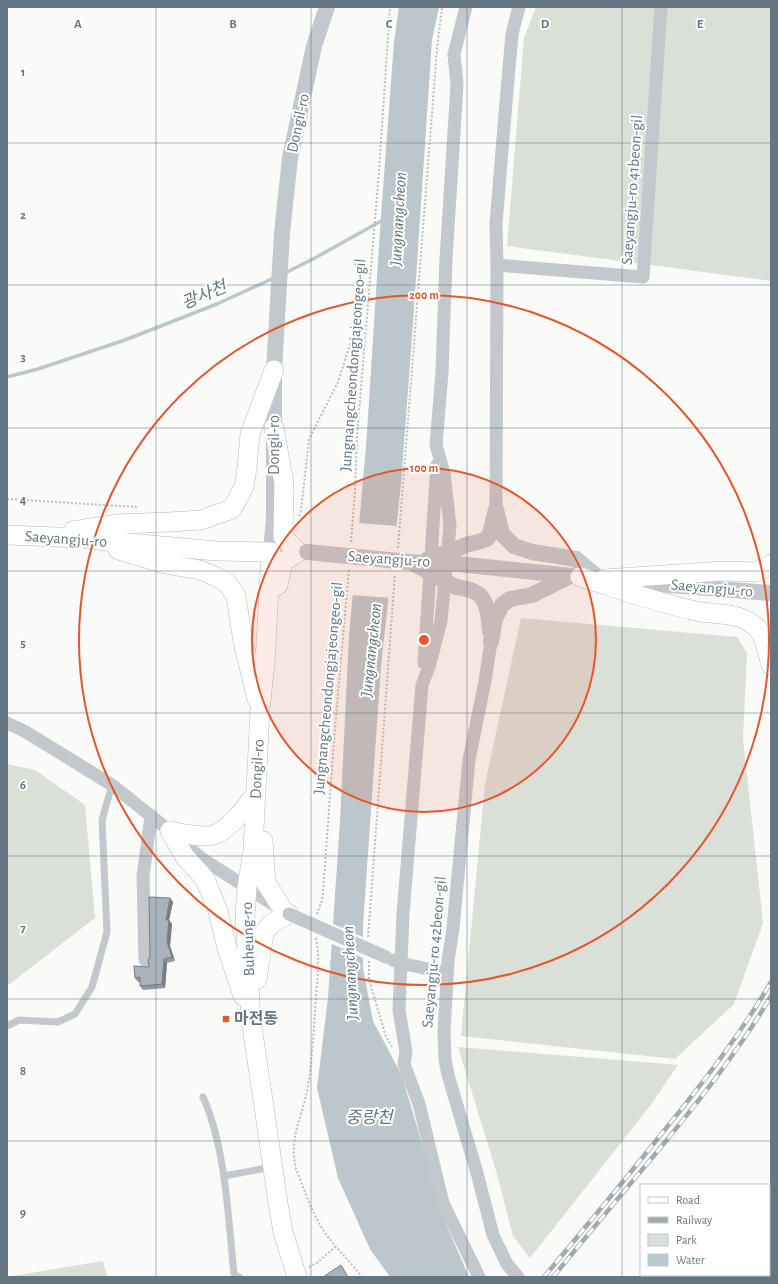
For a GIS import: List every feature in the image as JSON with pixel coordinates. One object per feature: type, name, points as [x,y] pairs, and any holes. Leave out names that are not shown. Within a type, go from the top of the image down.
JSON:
[{"type":"main road","points":[[36,536],[117,524],[201,520],[232,509],[244,487],[248,468],[250,434],[274,370]]},
{"type":"main road","points":[[265,663],[283,562],[302,552],[283,537],[284,483],[274,428]]},
{"type":"main road","name":"Saeyangju-ro","points":[[7,535],[82,538],[217,550],[271,552]]},
{"type":"main road","points":[[106,541],[115,549],[165,564],[200,570],[218,577],[227,584],[236,596],[243,642],[260,710]]},
{"type":"main road","name":"Dongil-ro","points":[[247,887],[253,850],[260,710],[265,663],[271,552]]},
{"type":"main road","points":[[602,579],[723,571],[756,572],[771,564]]},
{"type":"main road","points":[[575,576],[692,611],[733,615],[746,619],[758,629],[765,643],[771,665]]},
{"type":"main road","points":[[170,831],[191,835],[215,834],[232,822],[256,786]]},
{"type":"main road","points":[[251,1020],[264,933],[272,923],[286,912],[266,883],[256,786]]},
{"type":"main road","points":[[170,831],[185,857],[205,879],[218,911],[227,948],[251,1020]]},
{"type":"main road","name":"Buheung-ro","points":[[247,887],[245,916],[251,1020],[283,1232],[301,1273]]},
{"type":"street","name":"Dongil-ro","points":[[271,552],[274,518],[274,370],[282,233],[290,158],[314,46],[327,7]]},
{"type":"street","points":[[466,7],[454,54],[457,85],[446,259],[442,372],[436,444],[444,473],[450,526],[440,620],[429,667],[422,685],[403,914],[399,1010],[406,1052],[404,1064],[419,1104],[443,1203],[479,1277]]},
{"type":"street","points":[[457,557],[469,544],[487,539],[490,534],[496,509],[496,224],[512,34],[519,7]]},
{"type":"street","name":"Saeyangju-ro 41beon-gil","points":[[497,265],[643,277],[661,7]]},
{"type":"street","points":[[496,509],[502,534],[514,546],[532,552],[576,559],[602,579]]},
{"type":"street","name":"Saeyangju-ro","points":[[271,552],[302,552],[414,562],[457,557],[575,576],[771,593]]},
{"type":"street","points":[[414,562],[456,587],[471,590],[479,594],[489,617],[491,642]]},
{"type":"street","points":[[491,642],[495,619],[502,605],[510,599],[532,595],[575,576]]},
{"type":"street","name":"Saeyangju-ro 42beon-gil","points":[[491,642],[485,681],[469,760],[453,928],[447,973],[444,1034],[445,1060],[493,1235],[507,1264],[518,1277]]},
{"type":"street","name":"Buheung-ro","points":[[7,723],[26,732],[112,785],[152,816],[201,858],[247,887]]},
{"type":"street","points":[[145,960],[143,876],[152,816]]},
{"type":"street","points":[[247,887],[286,912],[386,957],[400,963],[447,973]]},
{"type":"lane","points":[[7,1026],[19,1020],[58,1022],[75,1014],[92,987],[107,932],[102,820],[112,785]]},
{"type":"lane","points":[[203,1097],[211,1115],[224,1176],[234,1274],[238,1277]]},
{"type":"lane","points":[[224,1176],[272,1167]]},
{"type":"path","name":"Jungnangcheondongjajeongeo-gil","points":[[351,544],[356,450],[379,171],[390,7]]},
{"type":"path","points":[[398,550],[437,49],[442,7]]},
{"type":"path","points":[[297,520],[301,511],[309,439],[338,382],[351,342],[356,337],[365,333]]},
{"type":"path","points":[[7,499],[142,507]]},
{"type":"path","name":"Jungnangcheondongjajeongeo-gil","points":[[317,917],[323,892],[349,566]]},
{"type":"path","points":[[368,944],[396,573]]},
{"type":"path","points":[[315,936],[318,969],[310,1071],[306,1099],[295,1135],[293,1151],[296,1169],[313,1211],[325,1233],[362,1277]]},
{"type":"path","points":[[368,958],[369,979],[386,1037],[399,1059],[404,1064]]},
{"type":"path","points":[[301,1273],[317,1263],[335,1246]]},
{"type":"green space","points":[[536,7],[771,7],[771,281],[507,246],[524,38]]},
{"type":"green space","points":[[521,618],[737,637],[747,653],[743,738],[763,923],[734,1004],[675,1059],[461,1036],[485,784]]},
{"type":"green space","points":[[7,764],[35,770],[85,805],[95,918],[7,986]]},
{"type":"green space","points":[[458,1047],[678,1065],[650,1106],[530,1258],[513,1236],[497,1174]]},
{"type":"green space","points":[[103,1261],[107,1277],[7,1277]]},
{"type":"water","name":"중랑천","points":[[399,7],[439,7],[432,40],[401,484],[381,666],[363,925],[363,968],[373,1021],[402,1076],[445,1222],[469,1277],[390,1277],[370,1249],[338,1178],[317,1088],[328,998],[340,821],[349,636],[366,447],[394,42]]},
{"type":"pier","points":[[357,523],[398,526],[391,598],[351,595]]},
{"type":"pier","points":[[331,923],[365,938],[365,959],[330,943]]},
{"type":"building","points":[[149,897],[170,898],[166,920],[169,920],[167,942],[172,957],[164,959],[162,984],[140,986],[140,977],[135,978],[134,966],[149,967]]},
{"type":"building","points":[[341,1265],[348,1277],[323,1277]]},
{"type":"waterway","name":"광사천","points":[[285,273],[383,220]]},
{"type":"waterway","name":"광사천","points":[[7,377],[38,369],[125,340],[217,304],[276,277]]},
{"type":"railway","points":[[544,1277],[678,1114],[747,1021],[771,982]]},
{"type":"railway","points":[[553,1277],[699,1100],[744,1039],[771,996]]},
{"type":"place","name":"마전동","points":[[226,1019]]},
{"type":"water label","name":"Jungnangcheon","points":[[398,219]]},
{"type":"water label","name":"Jungnangcheon","points":[[371,650]]},
{"type":"water label","name":"Jungnangcheon","points":[[350,973]]}]
